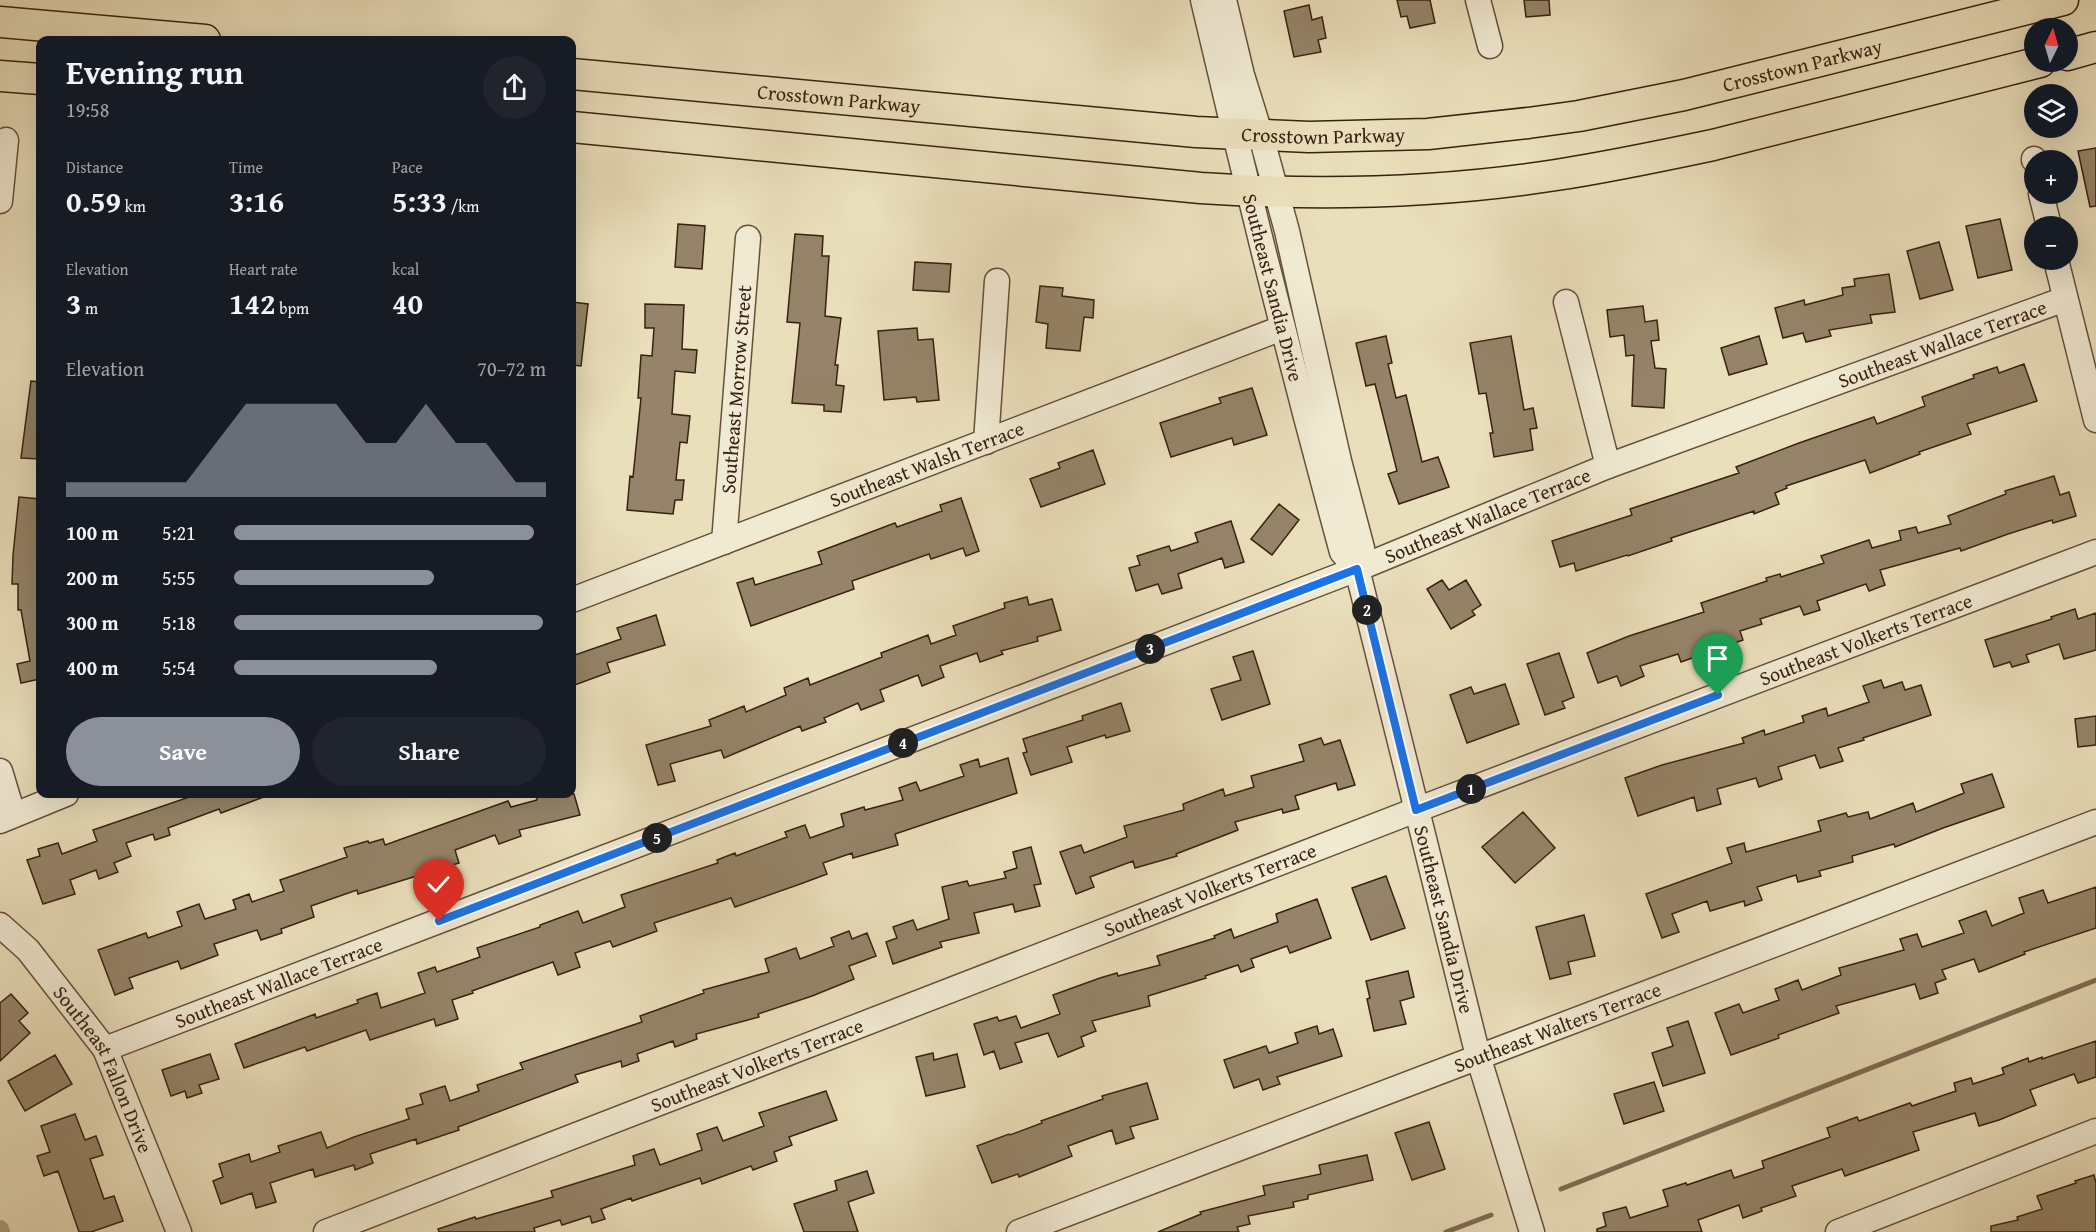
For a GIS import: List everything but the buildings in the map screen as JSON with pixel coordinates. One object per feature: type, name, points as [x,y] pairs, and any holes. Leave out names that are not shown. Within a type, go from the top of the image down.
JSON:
[{"type":"main road","name":"Crosstown Parkway","points":[[576,74],[1248,135],[1362,137],[1428,134],[1579,116],[1695,92],[2063,0]]},
{"type":"main road","points":[[0,21],[163,36]]},
{"type":"main road","points":[[2078,52],[2096,47]]},
{"type":"main road","points":[[576,127],[1263,192],[1444,187],[1555,175],[1713,145],[2024,66]]},
{"type":"main road","points":[[0,76],[36,79]]},
{"type":"street","name":"Southeast Sandia Drive","points":[[1203,0],[1248,135],[1339,460],[1362,548],[1357,569],[1416,810],[1478,1056],[1532,1232]]},
{"type":"street","name":"Southeast Sandia Drive","points":[[1224,0],[1242,75],[1248,135]]},
{"type":"street","points":[[1478,0],[1490,46]]},
{"type":"street","points":[[0,201],[6,140]]},
{"type":"street","name":"Southeast Sandia Drive","points":[[1263,192],[1282,328],[1342,552],[1357,569]]},
{"type":"street","name":"Southeast Morrow Street","points":[[724,542],[748,238]]},
{"type":"street","points":[[2058,270],[2096,420]]},
{"type":"street","points":[[986,442],[997,281]]},
{"type":"street","name":"Southeast Wallace Terrace","points":[[105,1050],[1357,569],[1608,466],[2065,299]]},
{"type":"street","points":[[1566,302],[1608,466]]},
{"type":"street","name":"Southeast Walsh Terrace","points":[[576,598],[1282,328]]},
{"type":"street","name":"Southeast Volkerts Terrace","points":[[326,1232],[1416,810],[2096,552]]},
{"type":"street","points":[[0,771],[7,818],[56,798]]},
{"type":"street","name":"Southeast Walters Terrace","points":[[1019,1232],[2096,822]]},
{"type":"street","name":"Southeast Fallon Drive","points":[[0,925],[28,950],[105,1050],[180,1232]]},
{"type":"street","points":[[1838,1232],[2096,1131]]},
{"type":"waterway","points":[[1561,1189],[2096,980]]},
{"type":"waterway","points":[[1446,1232],[1491,1215]]},
{"type":"route","points":[[439,921],[1357,569],[1416,810],[1718,695]]}]
